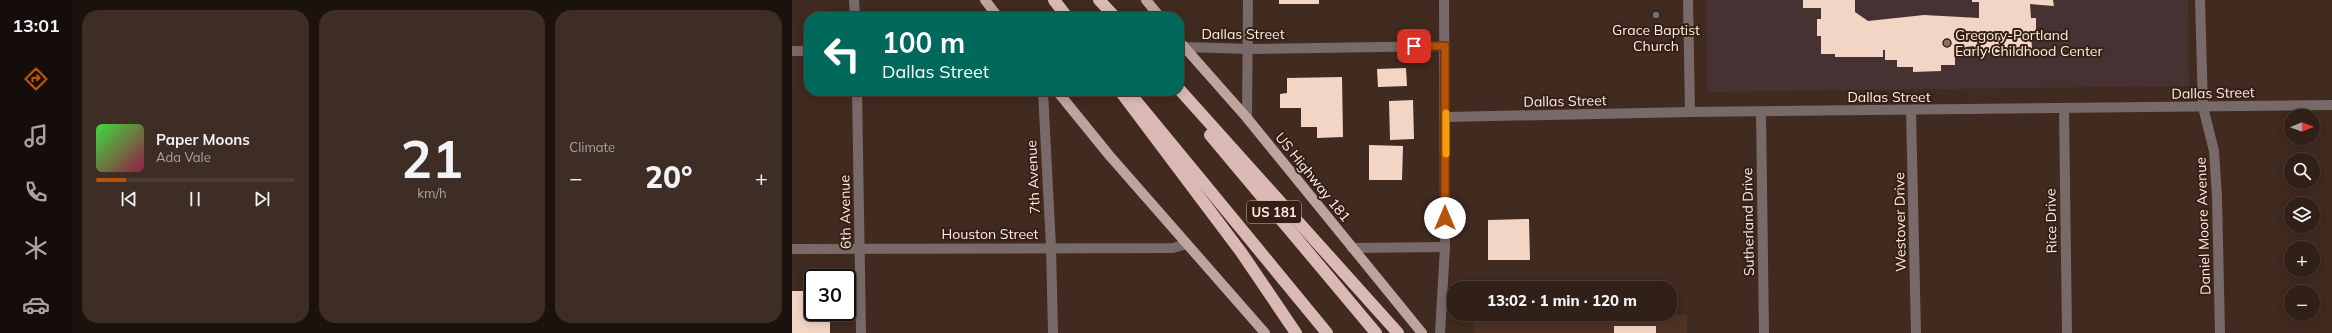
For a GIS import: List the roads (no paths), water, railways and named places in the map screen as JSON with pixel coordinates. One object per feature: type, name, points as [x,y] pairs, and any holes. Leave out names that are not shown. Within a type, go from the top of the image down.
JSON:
[{"type":"highway","points":[[1052,0],[1060,12]]},
{"type":"highway","points":[[1052,0],[1063,12]]},
{"type":"highway","points":[[1098,0],[1107,12]]},
{"type":"highway","points":[[1098,0],[1109,12]]},
{"type":"highway","points":[[1184,95],[1398,333]]},
{"type":"highway","points":[[1124,96],[1241,252],[1296,333]]},
{"type":"highway","name":"US 181","points":[[1132,96],[1327,333]]},
{"type":"highway","name":"US 181","points":[[1177,96],[1376,333]]},
{"type":"main road","points":[[984,0],[994,12]]},
{"type":"main road","points":[[1146,0],[1156,12]]},
{"type":"main road","name":"US Highway 181","points":[[1184,46],[1247,118],[1422,333]]},
{"type":"main road","points":[[1061,96],[1108,155],[1187,244],[1260,331]]},
{"type":"street","points":[[854,0],[855,12]]},
{"type":"street","points":[[1247,118],[1248,0]]},
{"type":"street","points":[[1440,333],[1445,247],[1446,117],[1444,0]]},
{"type":"street","points":[[1688,0],[1690,112]]},
{"type":"street","name":"Daniel Moore Avenue","points":[[2200,0],[2203,107],[2214,151],[2218,197],[2220,333]]},
{"type":"street","name":"Dallas Street","points":[[1184,44],[1248,49],[1445,46]]},
{"type":"street","points":[[792,51],[804,51]]},
{"type":"street","name":"6th Avenue","points":[[857,96],[861,333]]},
{"type":"street","name":"7th Avenue","points":[[1043,96],[1051,247],[1053,333]]},
{"type":"street","name":"Dallas Street","points":[[1446,117],[1690,112],[1911,111],[2332,105]]},
{"type":"street","name":"Rice Drive","points":[[2064,109],[2067,333]]},
{"type":"street","name":"Westover Drive","points":[[1911,111],[1916,333]]},
{"type":"street","name":"Sutherland Drive","points":[[1761,112],[1764,333]]},
{"type":"street","name":"Houston Street","points":[[792,249],[1051,247],[1173,248],[1187,244]]},
{"type":"street","points":[[1352,248],[1445,247]]},
{"type":"place","name":"Grace Baptist Church","points":[[1656,15]]},
{"type":"place","name":"Gregory-Portland Early Childhood Center","points":[[1947,43]]}]
